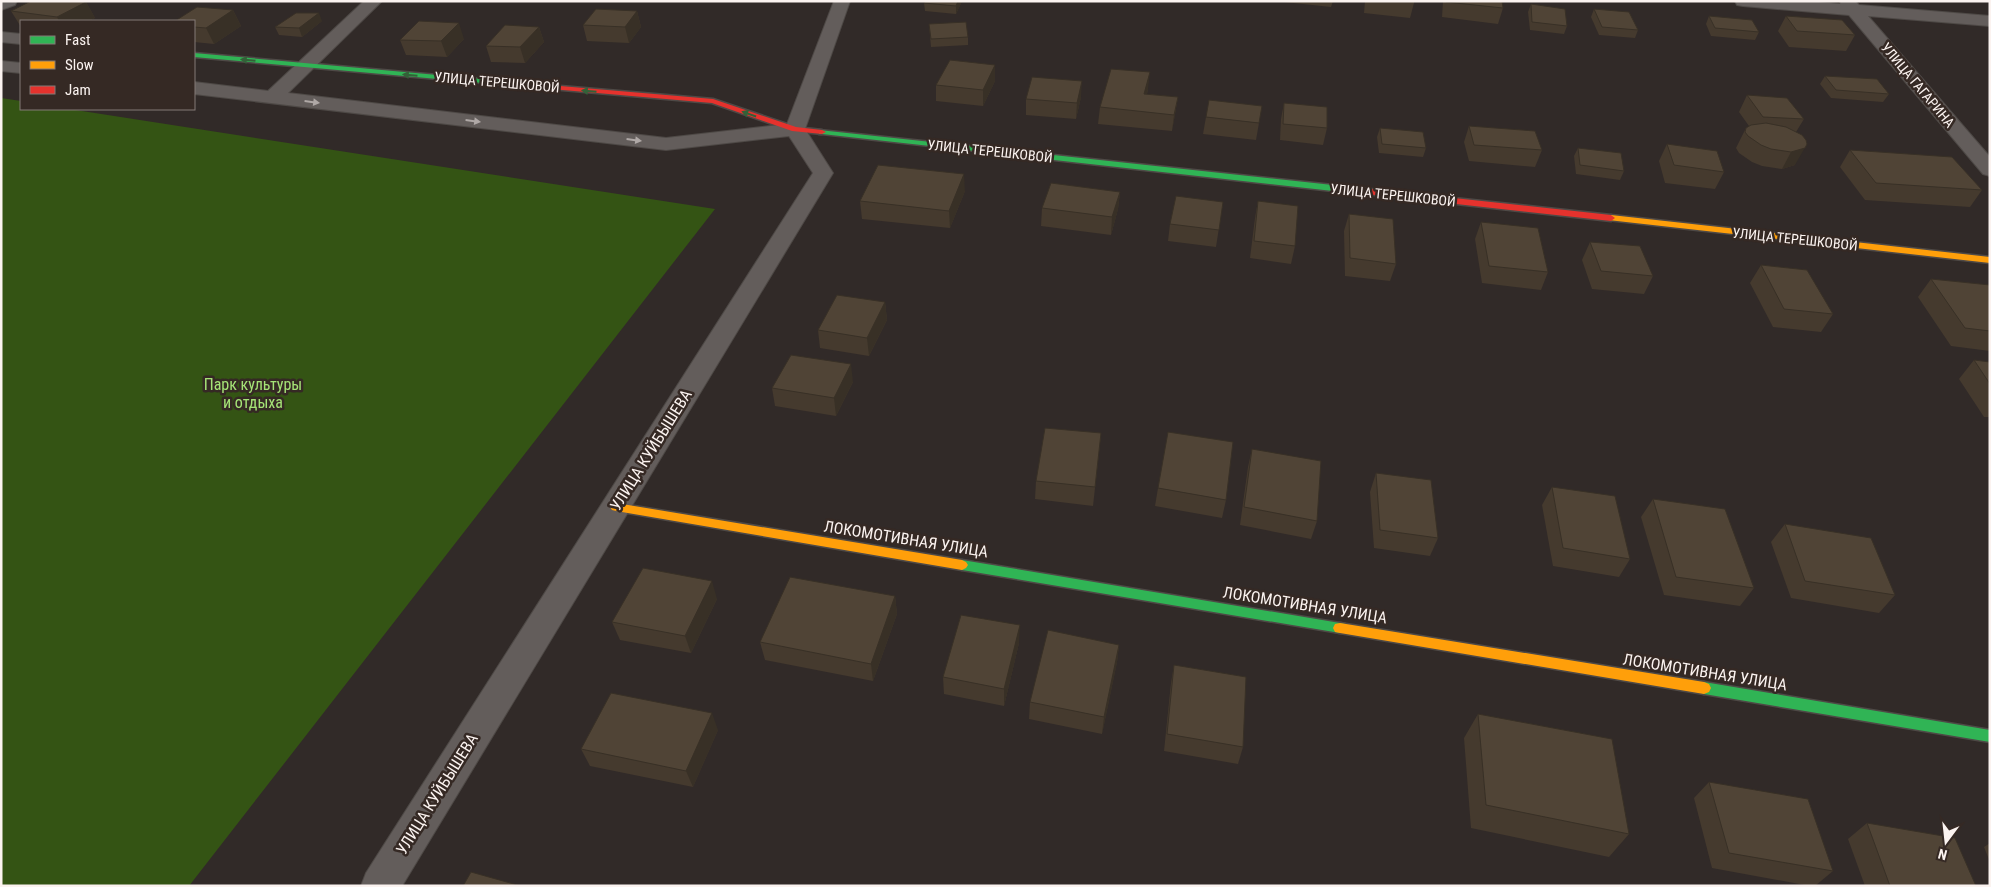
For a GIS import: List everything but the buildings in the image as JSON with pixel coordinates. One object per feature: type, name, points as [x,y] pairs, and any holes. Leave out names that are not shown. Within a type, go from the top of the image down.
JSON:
[{"type":"street","points":[[1,5],[9,1]]},
{"type":"street","points":[[272,98],[308,66],[374,1]]},
{"type":"street","points":[[795,129],[842,1]]},
{"type":"street","points":[[1743,1],[1851,6],[1990,21]]},
{"type":"street","name":"УЛИЦА ГАГАРИНА","points":[[1851,6],[1990,170]]},
{"type":"street","points":[[1,37],[20,39]]},
{"type":"street","name":"УЛИЦА ТЕРЕШКОВОЙ","points":[[195,55],[713,102],[795,129],[1990,260]]},
{"type":"street","points":[[1,66],[20,68]]},
{"type":"street","name":"УЛИЦА ТЕРЕШКОВОЙ","points":[[195,88],[666,144],[795,129]]},
{"type":"street","name":"УЛИЦА КУЙБЫШЕВА","points":[[380,886],[823,173],[795,129]]},
{"type":"street","name":"ЛОКОМОТИВНАЯ УЛИЦА","points":[[616,507],[1990,736]]},
{"type":"green space","name":"Парк культуры и отдыха","points":[[1,98],[20,101],[20,110],[75,110],[715,209],[189,886],[1,886]]},
{"type":"traffic: fast","points":[[195,55],[528,85]]},
{"type":"traffic: fast","points":[[822,132],[1342,189]]},
{"type":"traffic: fast","points":[[962,565],[1340,628]]},
{"type":"traffic: fast","points":[[1704,688],[1990,736]]},
{"type":"traffic: slow","points":[[1611,218],[1990,260]]},
{"type":"traffic: slow","points":[[616,507],[962,565]]},
{"type":"traffic: slow","points":[[1340,628],[1704,688]]},
{"type":"traffic: jam","points":[[528,85],[713,101],[795,129],[822,132]]},
{"type":"traffic: jam","points":[[1342,189],[1611,218]]}]
